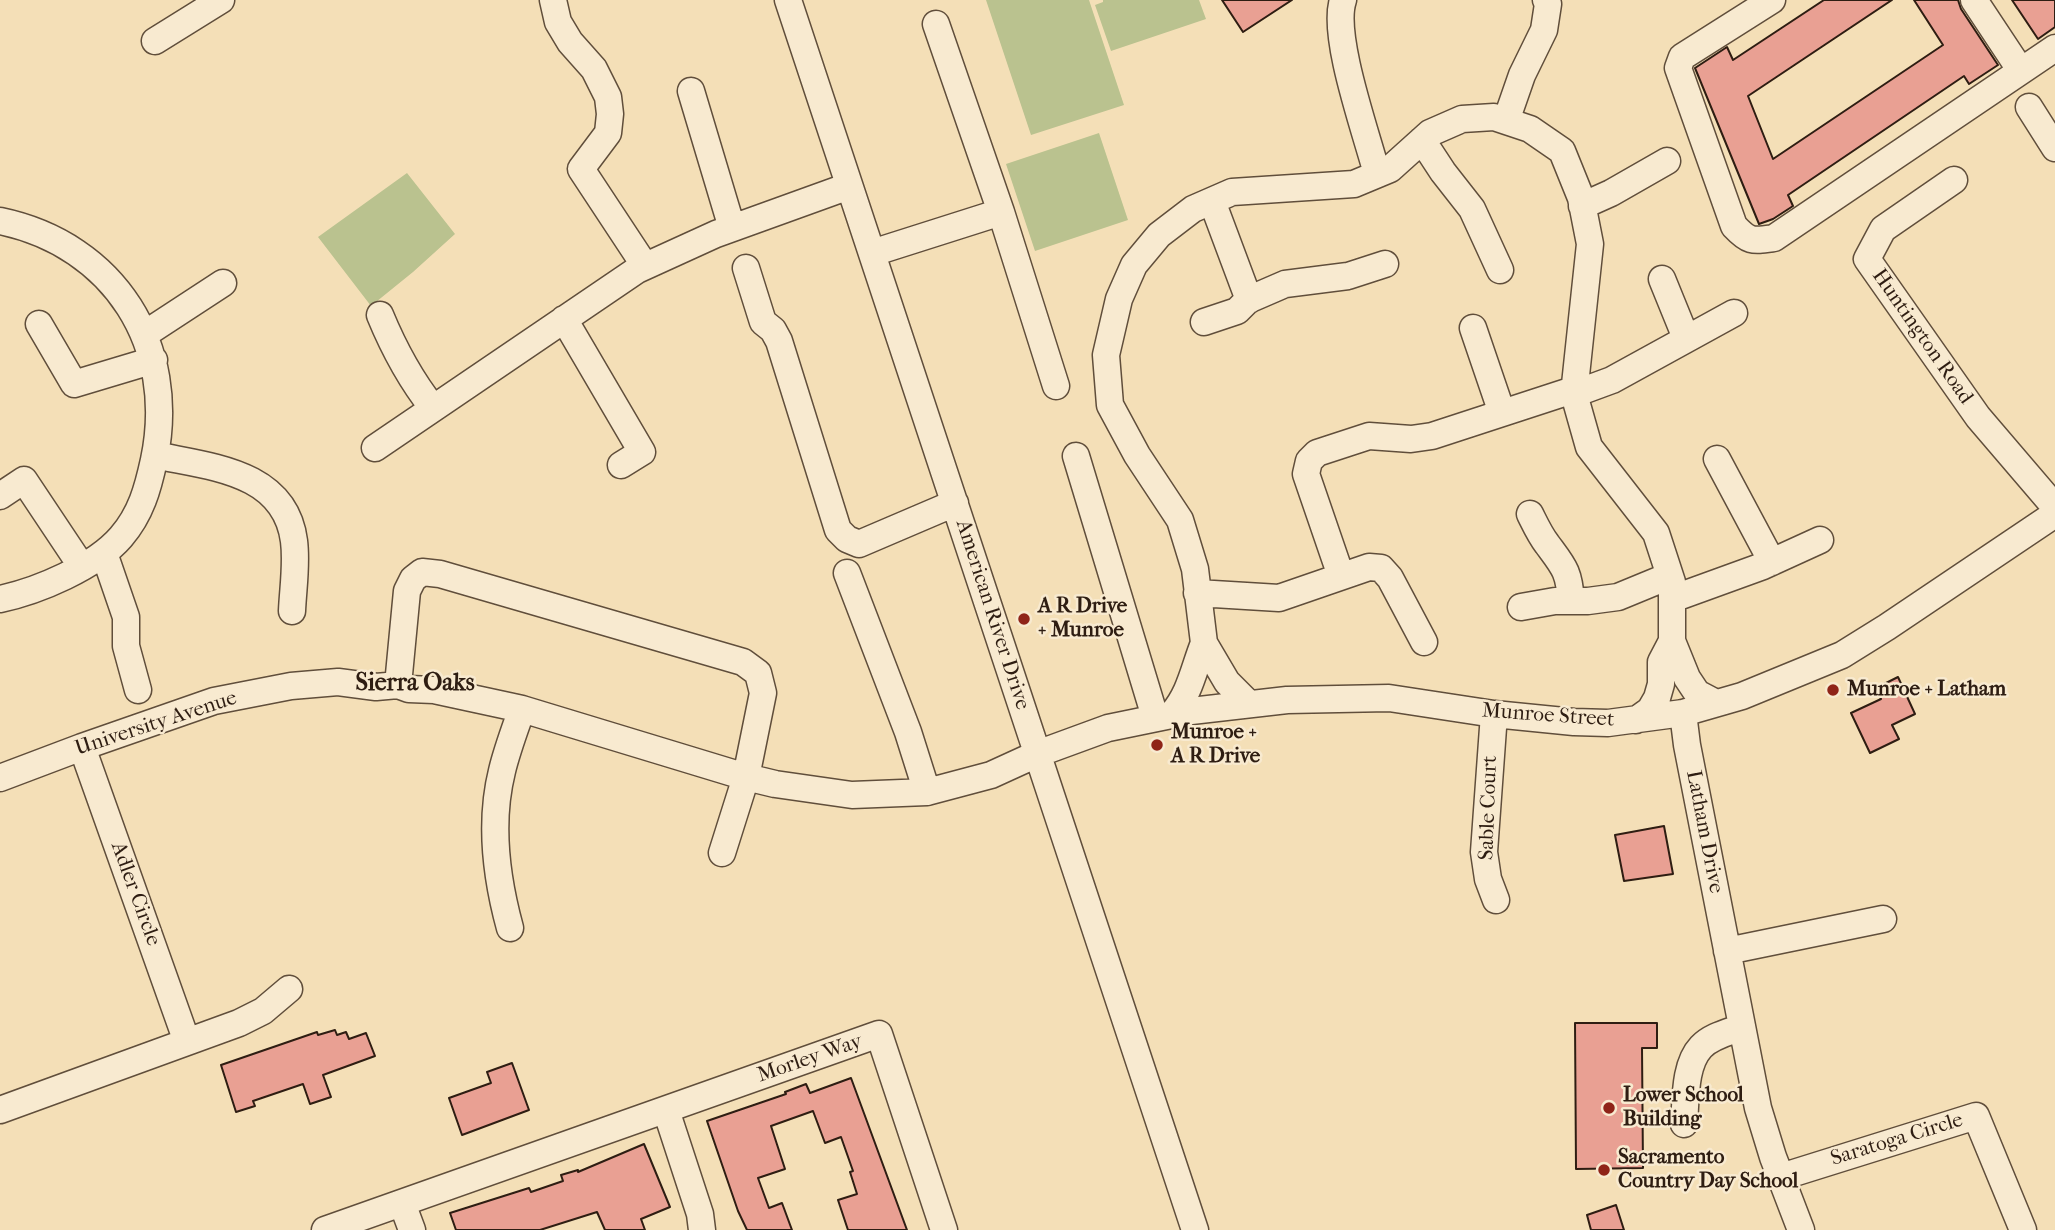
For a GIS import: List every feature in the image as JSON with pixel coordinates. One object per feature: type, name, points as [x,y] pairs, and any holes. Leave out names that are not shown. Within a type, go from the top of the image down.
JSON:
[{"type":"street","points":[[155,41],[221,0]]},
{"type":"street","points":[[553,0],[558,22],[570,42],[594,69],[608,97],[608,133],[581,169],[645,266]]},
{"type":"street","name":"American River Drive","points":[[788,0],[1195,1230]]},
{"type":"street","points":[[1343,0],[1341,23],[1352,89],[1377,174]]},
{"type":"street","points":[[1506,121],[1522,75],[1544,30],[1548,4],[1546,0]]},
{"type":"street","points":[[1772,0],[1682,57],[1678,68],[1734,226],[1745,238],[1754,241],[1774,238],[2055,48]]},
{"type":"street","points":[[1974,0],[2021,71]]},
{"type":"street","points":[[936,24],[1001,212],[1056,386]]},
{"type":"street","points":[[691,91],[732,228]]},
{"type":"street","points":[[2029,107],[2055,148]]},
{"type":"street","points":[[1076,456],[1163,715],[1184,701],[1203,643],[1195,569],[1180,520],[1137,455],[1110,405],[1106,355],[1119,299],[1134,265],[1158,234],[1193,209],[1232,192],[1354,184],[1390,169],[1430,133],[1462,119],[1494,117],[1530,129],[1562,151],[1582,206],[1590,244],[1573,392],[1588,447],[1656,533],[1671,588],[1672,641],[1696,694],[1716,704]]},
{"type":"street","points":[[1422,140],[1472,209],[1500,270]]},
{"type":"street","points":[[1582,206],[1667,162]]},
{"type":"street","name":"Huntington Road","points":[[1954,180],[1884,229],[1867,259],[1978,417],[2055,507]]},
{"type":"street","points":[[374,448],[645,266],[732,228],[849,187]]},
{"type":"street","points":[[1212,201],[1250,300]]},
{"type":"street","points":[[872,253],[1001,212]]},
{"type":"street","points":[[0,221],[63,244],[91,263],[114,286],[145,334],[154,360],[160,402],[160,428],[155,455],[144,500],[132,523],[119,539],[93,560],[39,587],[0,600]]},
{"type":"street","points":[[1204,322],[1237,311],[1250,300],[1285,284],[1348,276],[1385,264]]},
{"type":"street","points":[[746,268],[763,322],[773,330],[779,341],[838,530],[847,539],[859,544],[956,503]]},
{"type":"street","points":[[1662,279],[1686,338]]},
{"type":"street","points":[[145,334],[223,283]]},
{"type":"street","points":[[1341,576],[1307,474],[1308,461],[1317,453],[1369,436],[1411,439],[1432,436],[1612,380],[1734,313]]},
{"type":"street","points":[[380,315],[391,344],[413,383],[433,408]]},
{"type":"street","points":[[564,319],[642,452],[621,466]]},
{"type":"street","points":[[39,324],[74,384],[154,360]]},
{"type":"street","points":[[1473,328],[1502,413]]},
{"type":"street","points":[[155,455],[238,473],[268,491],[288,519],[294,540],[292,611]]},
{"type":"street","points":[[1717,459],[1772,562]]},
{"type":"street","points":[[0,496],[24,480],[93,560],[127,617],[126,646],[138,690]]},
{"type":"street","points":[[1530,514],[1545,542],[1563,564],[1570,582],[1571,601]]},
{"type":"street","name":"Munroe Street","points":[[1037,754],[1108,728],[1163,715],[1287,700],[1389,698],[1494,714],[1574,722],[1608,723],[1683,713],[1793,676],[1842,655],[2055,514]]},
{"type":"street","points":[[1521,607],[1618,597],[1671,588],[1772,562],[1820,540]]},
{"type":"street","points":[[1198,593],[1279,598],[1369,566],[1381,568],[1390,578],[1424,642]]},
{"type":"street","points":[[398,685],[407,591],[422,572],[440,574],[743,662],[758,673],[763,693],[746,776],[722,853]]},
{"type":"street","points":[[847,573],[908,732],[927,792]]},
{"type":"street","points":[[1636,720],[1650,710],[1657,698],[1661,684],[1661,662],[1672,641]]},
{"type":"street","points":[[1203,643],[1227,682],[1249,704]]},
{"type":"street","name":"University Avenue","points":[[0,778],[214,701],[291,686],[338,682],[434,690],[522,709],[775,784],[852,795],[927,792],[991,775],[1037,754]]},
{"type":"street","points":[[510,928],[497,864],[497,802],[502,771],[522,709]]},
{"type":"street","name":"Latham Drive","points":[[1683,713],[1758,1108],[1801,1230]]},
{"type":"street","name":"Sable Court","points":[[1494,714],[1484,852],[1488,878],[1496,900]]},
{"type":"street","name":"Adler Circle","points":[[82,747],[187,1042]]},
{"type":"street","points":[[1727,951],[1883,919]]},
{"type":"street","points":[[0,1110],[239,1023],[263,1011],[289,989]]},
{"type":"street","points":[[1684,1124],[1690,1068],[1701,1047],[1718,1036],[1742,1027]]},
{"type":"street","name":"Morley Way","points":[[325,1230],[879,1034],[944,1230]]},
{"type":"street","points":[[666,1110],[700,1214],[702,1230]]},
{"type":"street","name":"Saratoga Circle","points":[[1781,1177],[1976,1116],[2023,1230]]},
{"type":"street","points":[[402,1203],[412,1230]]},
{"type":"green space","points":[[986,0],[1089,0],[1124,105],[1031,135]]},
{"type":"green space","points":[[1103,0],[1199,0],[1206,19],[1111,51],[1095,5]]},
{"type":"green space","points":[[1099,133],[1128,220],[1035,251],[1006,164]]},
{"type":"green space","points":[[407,173],[455,234],[371,306],[318,237]]},
{"type":"building","points":[[1222,0],[1292,0],[1243,32]]},
{"type":"building","points":[[1824,0],[1892,0],[1748,96],[1773,159],[1943,45],[1914,0],[1958,0],[1961,9],[1998,65],[1969,84],[1964,76],[1788,195],[1793,206],[1773,219],[1759,224],[1695,68],[1727,47],[1733,60]]},
{"type":"building","points":[[2012,0],[2055,0],[2055,27],[2038,39]]},
{"type":"building","points":[[1898,677],[1915,714],[1892,725],[1899,739],[1870,753],[1851,713],[1881,699],[1876,688]]},
{"type":"building","points":[[1664,826],[1673,874],[1624,881],[1615,835]]},
{"type":"building","name":"Lower School Building","points":[[1575,1023],[1657,1023],[1657,1048],[1642,1048],[1643,1168],[1576,1169]]},
{"type":"building","points":[[335,1030],[337,1035],[346,1032],[349,1039],[366,1033],[375,1056],[323,1075],[331,1097],[310,1104],[303,1084],[253,1101],[255,1106],[236,1112],[221,1065],[317,1032],[318,1035]]},
{"type":"building","points":[[512,1063],[529,1110],[462,1135],[449,1098],[491,1083],[487,1072]]},
{"type":"building","points":[[851,1078],[907,1230],[848,1230],[838,1200],[857,1194],[850,1172],[853,1171],[841,1137],[825,1143],[813,1111],[771,1126],[785,1169],[758,1178],[769,1208],[782,1203],[792,1230],[747,1230],[707,1121],[786,1094],[785,1092],[806,1084],[810,1093]]},
{"type":"building","points":[[644,1144],[670,1207],[641,1219],[645,1230],[605,1230],[597,1212],[540,1230],[456,1230],[450,1213],[529,1188],[531,1192],[563,1181],[561,1175],[578,1172]]},
{"type":"building","points":[[1616,1205],[1624,1230],[1591,1230],[1587,1215]]},
{"type":"place","name":"A R Drive + Munroe","points":[[1024,619]]},
{"type":"place","name":"Munroe + Latham","points":[[1833,690]]},
{"type":"place","name":"Munroe + A R Drive","points":[[1157,745]]},
{"type":"place","name":"Lower School Building","points":[[1609,1108]]},
{"type":"place","name":"Sacramento Country Day School","points":[[1604,1170]]},
{"type":"district","name":"Sierra Oaks","points":[[415,684]]}]
